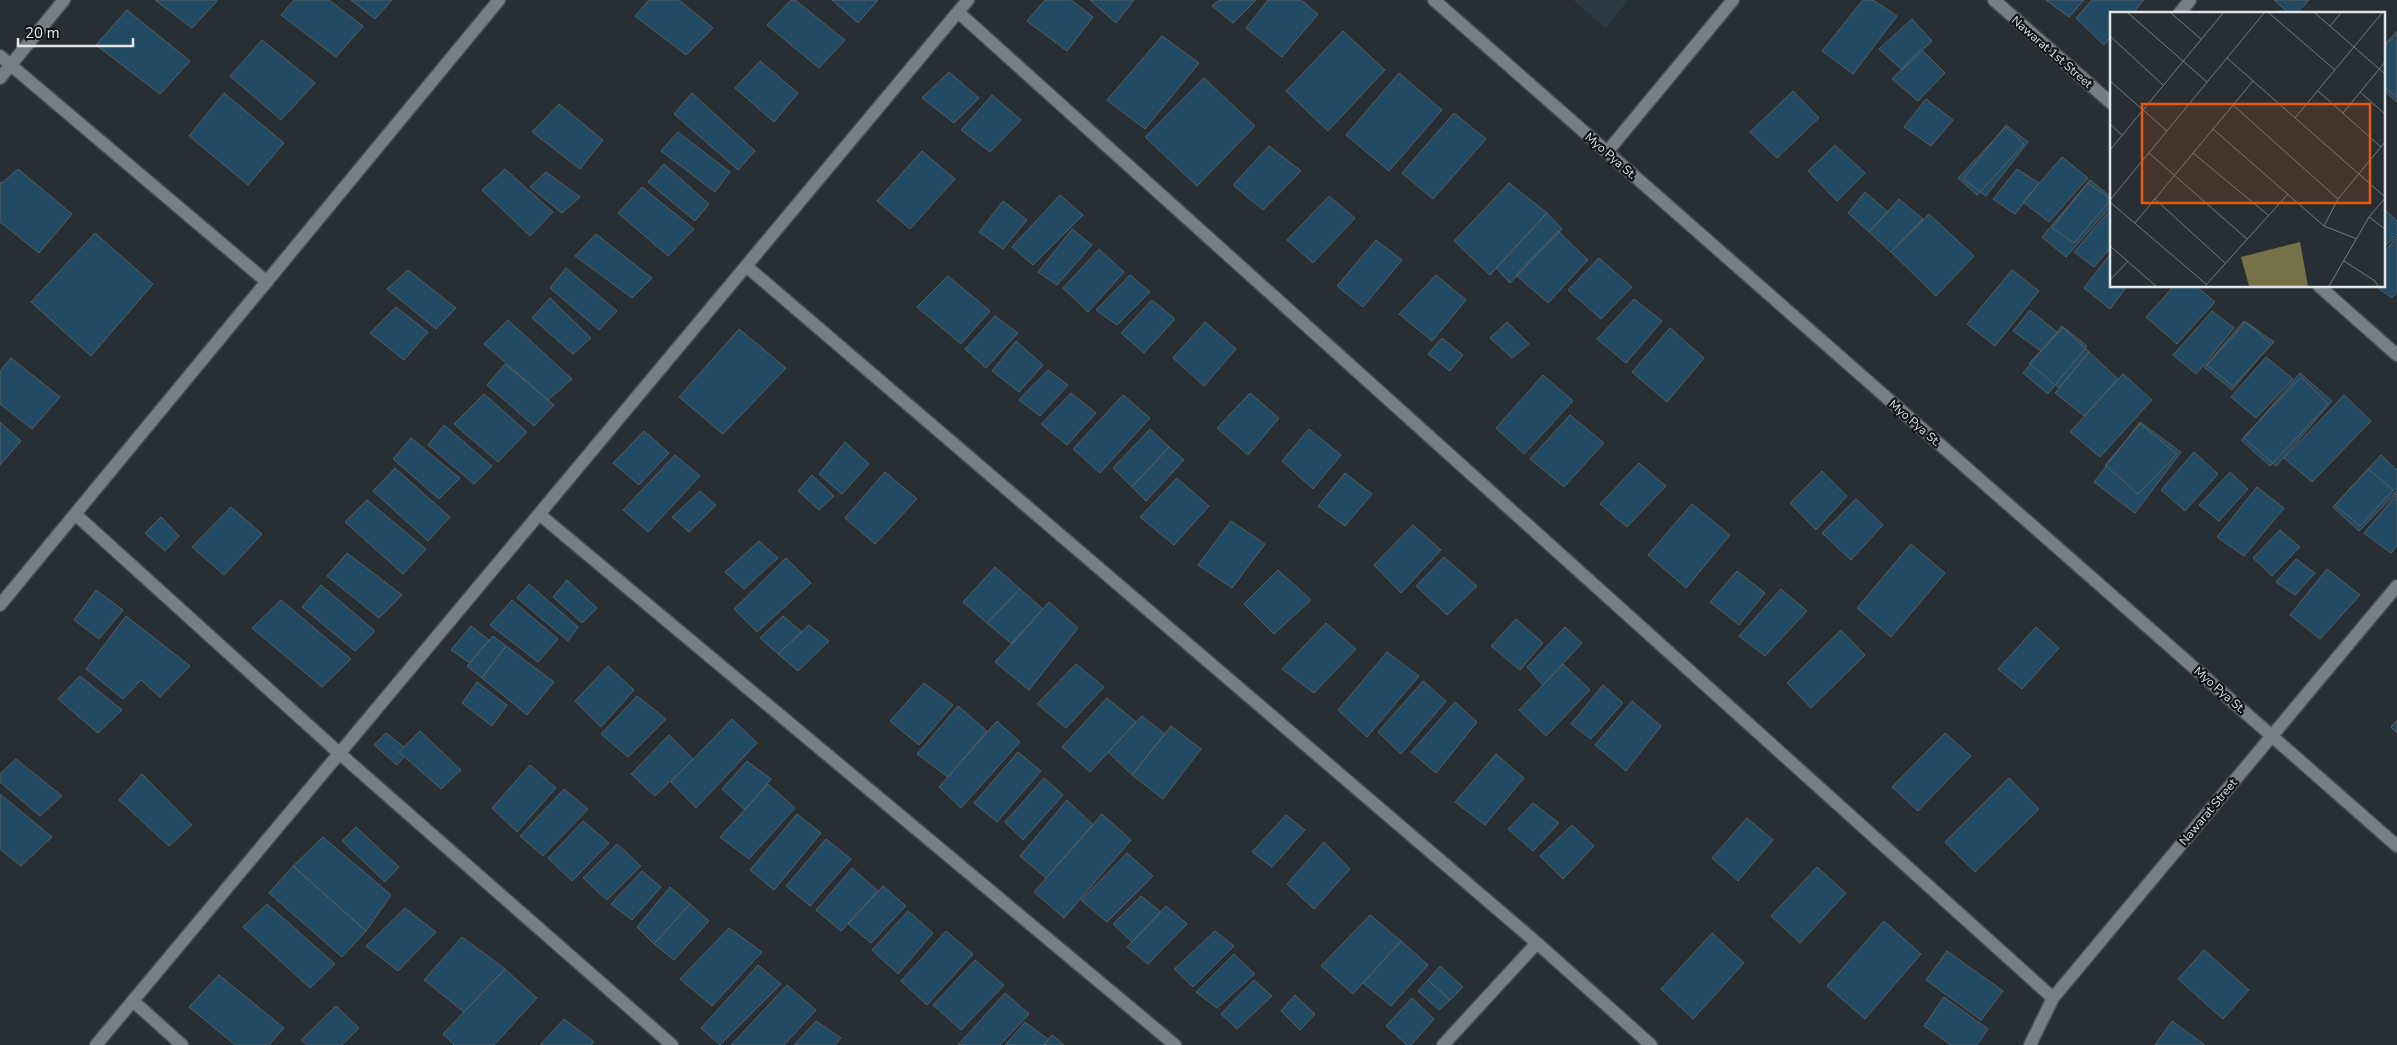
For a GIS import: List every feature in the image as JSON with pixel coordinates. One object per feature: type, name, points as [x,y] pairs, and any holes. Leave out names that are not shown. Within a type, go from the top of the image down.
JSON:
[{"type":"street","points":[[0,78],[64,0]]},
{"type":"street","points":[[0,605],[499,0]]},
{"type":"street","points":[[96,1045],[968,0]]},
{"type":"street","name":"Myo Pya St.","points":[[1434,0],[2397,846]]},
{"type":"street","points":[[1607,152],[1733,0]]},
{"type":"street","name":"Nawarat 1st Street","points":[[1994,0],[2110,100]]},
{"type":"street","points":[[2181,12],[2190,0]]},
{"type":"street","points":[[958,12],[2053,998]]},
{"type":"street","points":[[0,56],[267,282]]},
{"type":"street","points":[[746,266],[1537,943],[1651,1045]]},
{"type":"street","points":[[2321,288],[2397,355]]},
{"type":"street","points":[[75,514],[339,753],[672,1045]]},
{"type":"street","points":[[539,514],[1175,1045]]},
{"type":"street","name":"Nawarat Street","points":[[2030,1045],[2053,998],[2397,586]]},
{"type":"street","points":[[1444,1045],[1537,943]]},
{"type":"street","points":[[133,1001],[182,1045]]},
{"type":"shaded area","points":[[1573,0],[1628,0],[1606,28]]},
{"type":"building","points":[[155,0],[215,0],[217,1],[192,28]]},
{"type":"building","points":[[294,0],[329,0],[363,26],[336,57],[281,15]]},
{"type":"building","points":[[351,0],[392,0],[375,19]]},
{"type":"building","points":[[649,0],[679,0],[713,28],[686,55],[635,16]]},
{"type":"building","points":[[791,0],[795,0],[845,40],[819,68],[767,25]]},
{"type":"building","points":[[832,0],[878,0],[858,23]]},
{"type":"building","points":[[1045,0],[1071,0],[1093,17],[1067,51],[1027,21]]},
{"type":"building","points":[[1090,0],[1134,0],[1116,23]]},
{"type":"building","points":[[1219,0],[1256,0],[1233,23],[1212,6]]},
{"type":"building","points":[[1268,0],[1301,0],[1318,14],[1282,57],[1246,28]]},
{"type":"building","points":[[1863,0],[1873,0],[1897,16],[1853,74],[1822,51]]},
{"type":"building","points":[[2046,0],[2084,0],[2069,17]]},
{"type":"building","points":[[2092,0],[2144,0],[2134,12],[2110,12],[2110,38],[2104,45],[2076,18]]},
{"type":"building","points":[[2274,0],[2309,0],[2298,12],[2288,12]]},
{"type":"building","points":[[127,10],[190,61],[160,94],[96,45]]},
{"type":"building","points":[[1912,19],[1932,41],[1902,70],[1879,49]]},
{"type":"building","points":[[1343,31],[1385,70],[1328,131],[1286,91]]},
{"type":"building","points":[[2397,31],[2397,102],[2384,91],[2384,45]]},
{"type":"building","points":[[2397,34],[2397,98],[2384,86],[2384,46]]},
{"type":"building","points":[[1162,36],[1199,63],[1145,129],[1107,100]]},
{"type":"building","points":[[262,40],[315,83],[281,120],[230,76]]},
{"type":"building","points":[[1921,49],[1945,73],[1918,101],[1892,79]]},
{"type":"building","points":[[760,61],[798,93],[774,122],[735,88]]},
{"type":"building","points":[[949,72],[979,98],[954,123],[922,98]]},
{"type":"building","points":[[1399,73],[1442,110],[1389,171],[1346,135]]},
{"type":"building","points":[[1204,78],[1255,126],[1197,186],[1145,137]]},
{"type":"building","points":[[1793,91],[1819,118],[1777,158],[1750,132]]},
{"type":"building","points":[[224,93],[284,143],[248,185],[189,136]]},
{"type":"building","points":[[692,93],[755,151],[738,170],[674,114]]},
{"type":"building","points":[[992,95],[1021,120],[990,152],[961,130]]},
{"type":"building","points":[[1926,99],[1953,120],[1931,146],[1904,127]]},
{"type":"building","points":[[559,104],[603,140],[580,169],[532,132]]},
{"type":"building","points":[[1454,113],[1486,139],[1433,199],[1402,173]]},
{"type":"building","points":[[2006,125],[2028,142],[1986,196],[1963,179]]},
{"type":"building","points":[[2006,127],[2024,144],[1977,195],[1958,178]]},
{"type":"building","points":[[678,132],[730,172],[715,192],[661,151]]},
{"type":"building","points":[[1835,145],[1865,173],[1837,201],[1808,171]]},
{"type":"building","points":[[1269,146],[1301,171],[1263,210],[1233,185]]},
{"type":"building","points":[[922,151],[955,179],[910,229],[877,201]]},
{"type":"building","points":[[2062,157],[2088,178],[2049,222],[2023,202]]},
{"type":"building","points":[[664,164],[709,204],[695,221],[648,182]]},
{"type":"building","points":[[18,169],[72,214],[39,253],[0,222],[0,182],[2,183]]},
{"type":"building","points":[[505,169],[553,212],[530,236],[482,190]]},
{"type":"building","points":[[2017,169],[2039,183],[2015,214],[1993,199]]},
{"type":"building","points":[[546,172],[580,197],[562,213],[530,187]]},
{"type":"building","points":[[2090,180],[2110,196],[2110,207],[2066,257],[2042,237]]},
{"type":"building","points":[[1509,183],[1547,213],[1490,275],[1454,241]]},
{"type":"building","points":[[2088,183],[2110,198],[2074,243],[2052,228]]},
{"type":"building","points":[[642,187],[694,229],[668,256],[618,213]]},
{"type":"building","points":[[1865,192],[1888,212],[1869,232],[1848,213]]},
{"type":"building","points":[[1060,195],[1083,215],[1033,265],[1012,247]]},
{"type":"building","points":[[1329,196],[1355,218],[1313,263],[1287,240]]},
{"type":"building","points":[[1899,199],[1923,219],[1891,252],[1869,232]]},
{"type":"building","points":[[1003,201],[1027,220],[1003,249],[979,232]]},
{"type":"building","points":[[2384,209],[2397,221],[2397,235],[2384,247]]},
{"type":"building","points":[[2110,210],[2110,248],[2094,267],[2074,252]]},
{"type":"building","points":[[1547,213],[1562,229],[1510,283],[1496,268]]},
{"type":"building","points":[[1929,214],[1974,256],[1936,296],[1891,252]]},
{"type":"building","points":[[1072,229],[1092,245],[1057,285],[1038,272]]},
{"type":"building","points":[[1558,231],[1588,260],[1548,303],[1516,275]]},
{"type":"building","points":[[95,233],[153,284],[91,356],[31,302]]},
{"type":"building","points":[[596,234],[652,278],[632,298],[575,256]]},
{"type":"building","points":[[2397,237],[2397,292],[2392,298],[2378,288],[2384,288],[2384,252]]},
{"type":"building","points":[[1376,240],[1402,260],[1363,307],[1337,286]]},
{"type":"building","points":[[1099,249],[1124,272],[1088,312],[1063,288]]},
{"type":"building","points":[[2110,254],[2110,288],[2126,288],[2110,309],[2084,288]]},
{"type":"building","points":[[1599,258],[1632,287],[1601,319],[1568,290]]},
{"type":"building","points":[[566,268],[617,311],[599,330],[550,288]]},
{"type":"building","points":[[408,270],[456,308],[436,329],[387,289]]},
{"type":"building","points":[[2012,270],[2039,291],[1995,346],[1967,324]]},
{"type":"building","points":[[1130,275],[1150,292],[1117,325],[1096,310]]},
{"type":"building","points":[[1436,275],[1466,300],[1432,341],[1399,314]]},
{"type":"building","points":[[948,276],[990,311],[961,344],[917,307]]},
{"type":"building","points":[[2172,288],[2198,288],[2215,302],[2177,344],[2146,317]]},
{"type":"building","points":[[550,298],[591,338],[573,354],[532,318]]},
{"type":"building","points":[[1634,299],[1662,321],[1626,363],[1597,339]]},
{"type":"building","points":[[1152,300],[1175,319],[1144,353],[1121,333]]},
{"type":"building","points":[[396,307],[428,332],[404,360],[370,333]]},
{"type":"building","points":[[2030,310],[2058,333],[2041,351],[2013,331]]},
{"type":"building","points":[[2212,311],[2234,328],[2196,374],[2173,355]]},
{"type":"building","points":[[995,316],[1018,333],[986,368],[965,349]]},
{"type":"building","points":[[508,320],[572,379],[548,400],[484,344]]},
{"type":"building","points":[[2244,321],[2271,344],[2232,390],[2204,367]]},
{"type":"building","points":[[1205,322],[1236,349],[1204,386],[1173,358]]},
{"type":"building","points":[[1507,322],[1529,344],[1512,358],[1490,338]]},
{"type":"building","points":[[2246,322],[2274,342],[2233,386],[2207,365]]},
{"type":"building","points":[[2062,326],[2087,346],[2048,394],[2023,373]]},
{"type":"building","points":[[1670,328],[1704,358],[1667,402],[1632,372]]},
{"type":"building","points":[[2063,328],[2089,352],[2059,388],[2029,363]]},
{"type":"building","points":[[739,329],[786,368],[723,434],[679,397]]},
{"type":"building","points":[[1442,338],[1463,355],[1450,371],[1428,354]]},
{"type":"building","points":[[1016,341],[1043,365],[1019,392],[992,371]]},
{"type":"building","points":[[2089,352],[2118,379],[2084,416],[2055,393]]},
{"type":"building","points":[[2266,357],[2293,379],[2256,418],[2231,397]]},
{"type":"building","points":[[11,358],[60,397],[32,429],[0,404],[0,371]]},
{"type":"building","points":[[505,364],[554,405],[534,426],[487,385]]},
{"type":"building","points":[[1048,370],[1068,385],[1040,416],[1019,400]]},
{"type":"building","points":[[2300,373],[2332,401],[2276,466],[2244,438]]},
{"type":"building","points":[[2123,374],[2152,400],[2100,457],[2070,432]]},
{"type":"building","points":[[1543,375],[1573,401],[1524,454],[1496,428]]},
{"type":"building","points":[[2301,377],[2328,404],[2270,466],[2241,440]]},
{"type":"building","points":[[1071,393],[1096,413],[1067,445],[1041,424]]},
{"type":"building","points":[[1250,393],[1279,418],[1248,455],[1217,428]]},
{"type":"building","points":[[484,394],[527,432],[498,462],[454,424]]},
{"type":"building","points":[[1123,395],[1150,418],[1100,473],[1073,449]]},
{"type":"building","points":[[2344,395],[2371,421],[2312,482],[2284,458]]},
{"type":"building","points":[[1570,415],[1604,443],[1564,487],[1530,459]]},
{"type":"building","points":[[0,422],[21,441],[0,465]]},
{"type":"building","points":[[2140,422],[2181,452],[2135,513],[2094,482]]},
{"type":"building","points":[[2140,424],[2177,454],[2138,494],[2105,465]]},
{"type":"building","points":[[444,425],[492,466],[474,484],[428,445]]},
{"type":"building","points":[[1150,429],[1169,447],[1132,487],[1113,468]]},
{"type":"building","points":[[1309,429],[1341,455],[1313,489],[1282,461]]},
{"type":"building","points":[[644,431],[669,453],[639,485],[613,463]]},
{"type":"building","points":[[411,438],[460,478],[439,499],[393,459]]},
{"type":"building","points":[[845,442],[869,464],[842,494],[819,474]]},
{"type":"building","points":[[1169,447],[1184,460],[1146,501],[1132,487]]},
{"type":"building","points":[[2194,452],[2218,474],[2185,511],[2161,490]]},
{"type":"building","points":[[675,455],[700,476],[648,532],[623,510]]},
{"type":"building","points":[[2381,455],[2397,470],[2397,492],[2359,531],[2333,507]]},
{"type":"building","points":[[1639,463],[1666,486],[1627,527],[1600,504]]},
{"type":"building","points":[[395,468],[450,517],[428,541],[373,491]]},
{"type":"building","points":[[2368,469],[2393,490],[2360,526],[2335,505]]},
{"type":"building","points":[[1822,471],[1847,496],[1816,530],[1790,503]]},
{"type":"building","points":[[885,472],[917,499],[875,544],[845,518]]},
{"type":"building","points":[[2230,472],[2248,489],[2219,521],[2199,505]]},
{"type":"building","points":[[1345,473],[1372,494],[1345,526],[1318,506]]},
{"type":"building","points":[[812,475],[834,496],[819,510],[798,491]]},
{"type":"building","points":[[1177,478],[1209,506],[1174,545],[1140,517]]},
{"type":"building","points":[[2257,487],[2284,508],[2244,556],[2217,537]]},
{"type":"building","points":[[700,491],[716,505],[689,532],[672,517]]},
{"type":"building","points":[[2397,494],[2397,545],[2391,553],[2364,533]]},
{"type":"building","points":[[1856,499],[1883,525],[1851,560],[1822,533]]},
{"type":"building","points":[[367,500],[426,549],[403,574],[345,522]]},
{"type":"building","points":[[1692,504],[1730,535],[1686,588],[1648,555]]},
{"type":"building","points":[[231,507],[262,534],[224,575],[192,547]]},
{"type":"building","points":[[161,517],[179,536],[165,551],[145,533]]},
{"type":"building","points":[[1231,521],[1265,544],[1232,588],[1198,565]]},
{"type":"building","points":[[1413,525],[1441,550],[1401,593],[1374,565]]},
{"type":"building","points":[[2280,530],[2300,547],[2272,576],[2253,558]]},
{"type":"building","points":[[759,541],[778,558],[744,589],[725,572]]},
{"type":"building","points":[[1911,544],[1945,573],[1891,637],[1857,608]]},
{"type":"building","points":[[347,553],[402,595],[379,618],[327,576]]},
{"type":"building","points":[[1444,557],[1477,586],[1447,615],[1416,586]]},
{"type":"building","points":[[786,558],[811,583],[757,632],[734,609]]},
{"type":"building","points":[[2296,559],[2315,573],[2295,595],[2276,582]]},
{"type":"building","points":[[995,567],[1020,589],[987,623],[963,602]]},
{"type":"building","points":[[2327,569],[2360,595],[2320,639],[2290,615]]},
{"type":"building","points":[[1278,570],[1311,600],[1274,634],[1244,604]]},
{"type":"building","points":[[1737,571],[1765,593],[1739,625],[1710,602]]},
{"type":"building","points":[[567,580],[597,608],[582,623],[553,597]]},
{"type":"building","points":[[529,584],[578,627],[568,641],[517,598]]},
{"type":"building","points":[[321,585],[375,631],[355,651],[302,607]]},
{"type":"building","points":[[1020,589],[1043,609],[1012,644],[987,623]]},
{"type":"building","points":[[1781,589],[1807,611],[1765,656],[1739,636]]},
{"type":"building","points":[[96,590],[123,610],[99,639],[74,620]]},
{"type":"building","points":[[281,600],[351,659],[322,687],[252,628]]},
{"type":"building","points":[[512,600],[558,639],[538,662],[490,625]]},
{"type":"building","points":[[1049,602],[1078,628],[1029,690],[995,662]]},
{"type":"building","points":[[126,616],[190,666],[160,697],[141,680],[123,699],[86,669]]},
{"type":"building","points":[[783,616],[802,632],[778,654],[760,638]]},
{"type":"building","points":[[1516,619],[1543,643],[1520,670],[1491,646]]},
{"type":"building","points":[[1326,623],[1356,649],[1314,693],[1282,669]]},
{"type":"building","points":[[809,625],[829,641],[798,671],[778,654]]},
{"type":"building","points":[[471,626],[489,640],[470,663],[451,650]]},
{"type":"building","points":[[1565,627],[1582,643],[1543,685],[1527,667]]},
{"type":"building","points":[[2036,627],[2059,648],[2022,689],[1998,669]]},
{"type":"building","points":[[1841,630],[1865,655],[1811,708],[1787,683]]},
{"type":"building","points":[[493,636],[506,646],[482,678],[467,666]]},
{"type":"building","points":[[506,646],[554,682],[527,715],[482,678]]},
{"type":"building","points":[[1387,652],[1419,676],[1367,737],[1338,710]]},
{"type":"building","points":[[1076,664],[1104,687],[1066,728],[1037,704]]},
{"type":"building","points":[[1563,664],[1590,690],[1546,736],[1519,710]]},
{"type":"building","points":[[608,666],[634,690],[601,727],[575,701]]},
{"type":"building","points":[[80,676],[122,710],[98,733],[58,699]]},
{"type":"building","points":[[1423,681],[1446,701],[1401,754],[1378,732]]},
{"type":"building","points":[[477,682],[507,705],[492,726],[462,703]]},
{"type":"building","points":[[924,683],[953,705],[919,745],[890,721]]},
{"type":"building","points":[[1603,685],[1623,703],[1591,739],[1571,724]]},
{"type":"building","points":[[637,696],[666,719],[628,757],[601,734]]},
{"type":"building","points":[[1107,698],[1136,722],[1090,772],[1062,747]]},
{"type":"building","points":[[1632,701],[1661,726],[1626,771],[1595,745]]},
{"type":"building","points":[[1455,702],[1477,722],[1436,773],[1411,752]]},
{"type":"building","points":[[958,706],[987,731],[948,777],[917,754]]},
{"type":"building","points":[[1142,716],[1165,734],[1132,775],[1108,752]]},
{"type":"building","points":[[732,719],[757,743],[696,808],[671,782]]},
{"type":"building","points":[[2397,720],[2397,733],[2391,727]]},
{"type":"building","points":[[997,721],[1020,742],[961,808],[939,787]]},
{"type":"building","points":[[1171,726],[1201,749],[1163,799],[1132,775]]},
{"type":"building","points":[[420,731],[461,770],[441,789],[399,752]]},
{"type":"building","points":[[386,733],[404,747],[399,752],[404,757],[397,765],[374,745]]},
{"type":"building","points":[[1945,733],[1971,756],[1918,811],[1892,787]]},
{"type":"building","points":[[669,735],[693,759],[655,796],[631,774]]},
{"type":"building","points":[[1018,752],[1041,771],[997,822],[974,803]]},
{"type":"building","points":[[1496,754],[1524,778],[1485,825],[1455,802]]},
{"type":"building","points":[[16,759],[62,796],[40,816],[0,782],[0,774]]},
{"type":"building","points":[[747,761],[771,779],[745,810],[722,789]]},
{"type":"building","points":[[530,765],[556,788],[517,832],[492,808]]},
{"type":"building","points":[[142,774],[192,825],[169,846],[119,800]]},
{"type":"building","points":[[1044,778],[1063,795],[1023,840],[1005,822]]},
{"type":"building","points":[[2009,778],[2039,809],[1975,872],[1945,842]]},
{"type":"building","points":[[768,784],[795,808],[749,859],[720,837]]},
{"type":"building","points":[[564,789],[588,809],[543,856],[520,836]]},
{"type":"building","points":[[0,794],[52,837],[21,866],[0,849]]},
{"type":"building","points":[[1067,800],[1093,825],[1046,878],[1020,856]]},
{"type":"building","points":[[1533,803],[1559,823],[1533,851],[1508,829]]},
{"type":"building","points":[[797,814],[821,833],[774,890],[750,870]]},
{"type":"building","points":[[1102,814],[1131,840],[1064,918],[1034,892]]},
{"type":"building","points":[[1286,815],[1305,830],[1272,867],[1252,852]]},
{"type":"building","points":[[1747,818],[1773,840],[1738,881],[1712,858]]},
{"type":"building","points":[[583,821],[609,843],[572,881],[548,858]]},
{"type":"building","points":[[1572,825],[1594,846],[1563,879],[1540,856]]},
{"type":"building","points":[[356,827],[399,867],[385,882],[342,841]]},
{"type":"building","points":[[323,837],[391,895],[366,931],[293,866]]},
{"type":"building","points":[[826,839],[851,859],[810,906],[786,886]]},
{"type":"building","points":[[1324,842],[1350,869],[1314,909],[1287,884]]},
{"type":"building","points":[[617,844],[641,866],[607,900],[583,878]]},
{"type":"building","points":[[1127,853],[1153,876],[1107,922],[1081,900]]},
{"type":"building","points":[[293,866],[366,931],[342,957],[269,893]]},
{"type":"building","points":[[1817,867],[1846,893],[1800,943],[1771,916]]},
{"type":"building","points":[[852,868],[878,891],[841,931],[816,910]]},
{"type":"building","points":[[642,871],[661,887],[632,920],[611,904]]},
{"type":"building","points":[[883,886],[906,906],[871,943],[848,924]]},
{"type":"building","points":[[670,887],[690,904],[654,944],[637,927]]},
{"type":"building","points":[[1141,896],[1161,912],[1132,942],[1113,924]]},
{"type":"building","points":[[267,904],[335,964],[310,988],[243,927]]},
{"type":"building","points":[[690,904],[709,921],[674,960],[654,944]]},
{"type":"building","points":[[1166,906],[1187,924],[1148,964],[1127,947]]},
{"type":"building","points":[[405,908],[436,932],[398,971],[366,946]]},
{"type":"building","points":[[908,911],[933,933],[898,974],[872,950]]},
{"type":"building","points":[[1370,915],[1401,941],[1353,994],[1321,966]]},
{"type":"building","points":[[1884,921],[1921,954],[1865,1019],[1827,986]]},
{"type":"building","points":[[729,928],[762,952],[712,1006],[680,979]]},
{"type":"building","points":[[946,931],[973,954],[927,1005],[901,981]]},
{"type":"building","points":[[1215,931],[1234,946],[1193,987],[1174,969]]},
{"type":"building","points":[[1712,933],[1744,963],[1693,1019],[1661,989]]},
{"type":"building","points":[[462,937],[505,969],[464,1012],[424,980]]},
{"type":"building","points":[[1401,941],[1428,965],[1391,1006],[1363,983]]},
{"type":"building","points":[[2204,950],[2249,990],[2223,1019],[2178,979]]},
{"type":"building","points":[[1947,951],[2003,991],[1981,1020],[1926,980]]},
{"type":"building","points":[[1234,954],[1255,974],[1217,1008],[1196,992]]},
{"type":"building","points":[[975,960],[1004,985],[961,1030],[933,1005]]},
{"type":"building","points":[[758,965],[781,984],[720,1045],[701,1028]]},
{"type":"building","points":[[1440,966],[1463,987],[1450,1000],[1428,980]]},
{"type":"building","points":[[505,969],[537,998],[494,1045],[454,1045],[443,1034]]},
{"type":"building","points":[[219,975],[284,1028],[269,1045],[235,1045],[189,1007]]},
{"type":"building","points":[[1254,980],[1272,996],[1237,1029],[1221,1014]]},
{"type":"building","points":[[1428,980],[1450,1000],[1439,1010],[1418,991]]},
{"type":"building","points":[[787,985],[816,1010],[784,1045],[731,1045]]},
{"type":"building","points":[[1005,993],[1029,1014],[1000,1045],[958,1045]]},
{"type":"building","points":[[1295,995],[1315,1014],[1300,1030],[1281,1011]]},
{"type":"building","points":[[1944,997],[1988,1029],[1977,1045],[1951,1045],[1924,1026]]},
{"type":"building","points":[[1412,998],[1434,1019],[1411,1045],[1407,1045],[1386,1026]]},
{"type":"building","points":[[336,1006],[359,1028],[342,1045],[307,1045],[301,1040]]},
{"type":"building","points":[[564,1019],[594,1042],[591,1045],[540,1045]]},
{"type":"building","points":[[816,1021],[841,1038],[835,1045],[794,1045]]},
{"type":"building","points":[[2172,1021],[2205,1045],[2155,1045]]},
{"type":"building","points":[[1025,1022],[1049,1040],[1044,1045],[1005,1045]]},
{"type":"building","points":[[1052,1035],[1064,1045],[1044,1045]]}]
